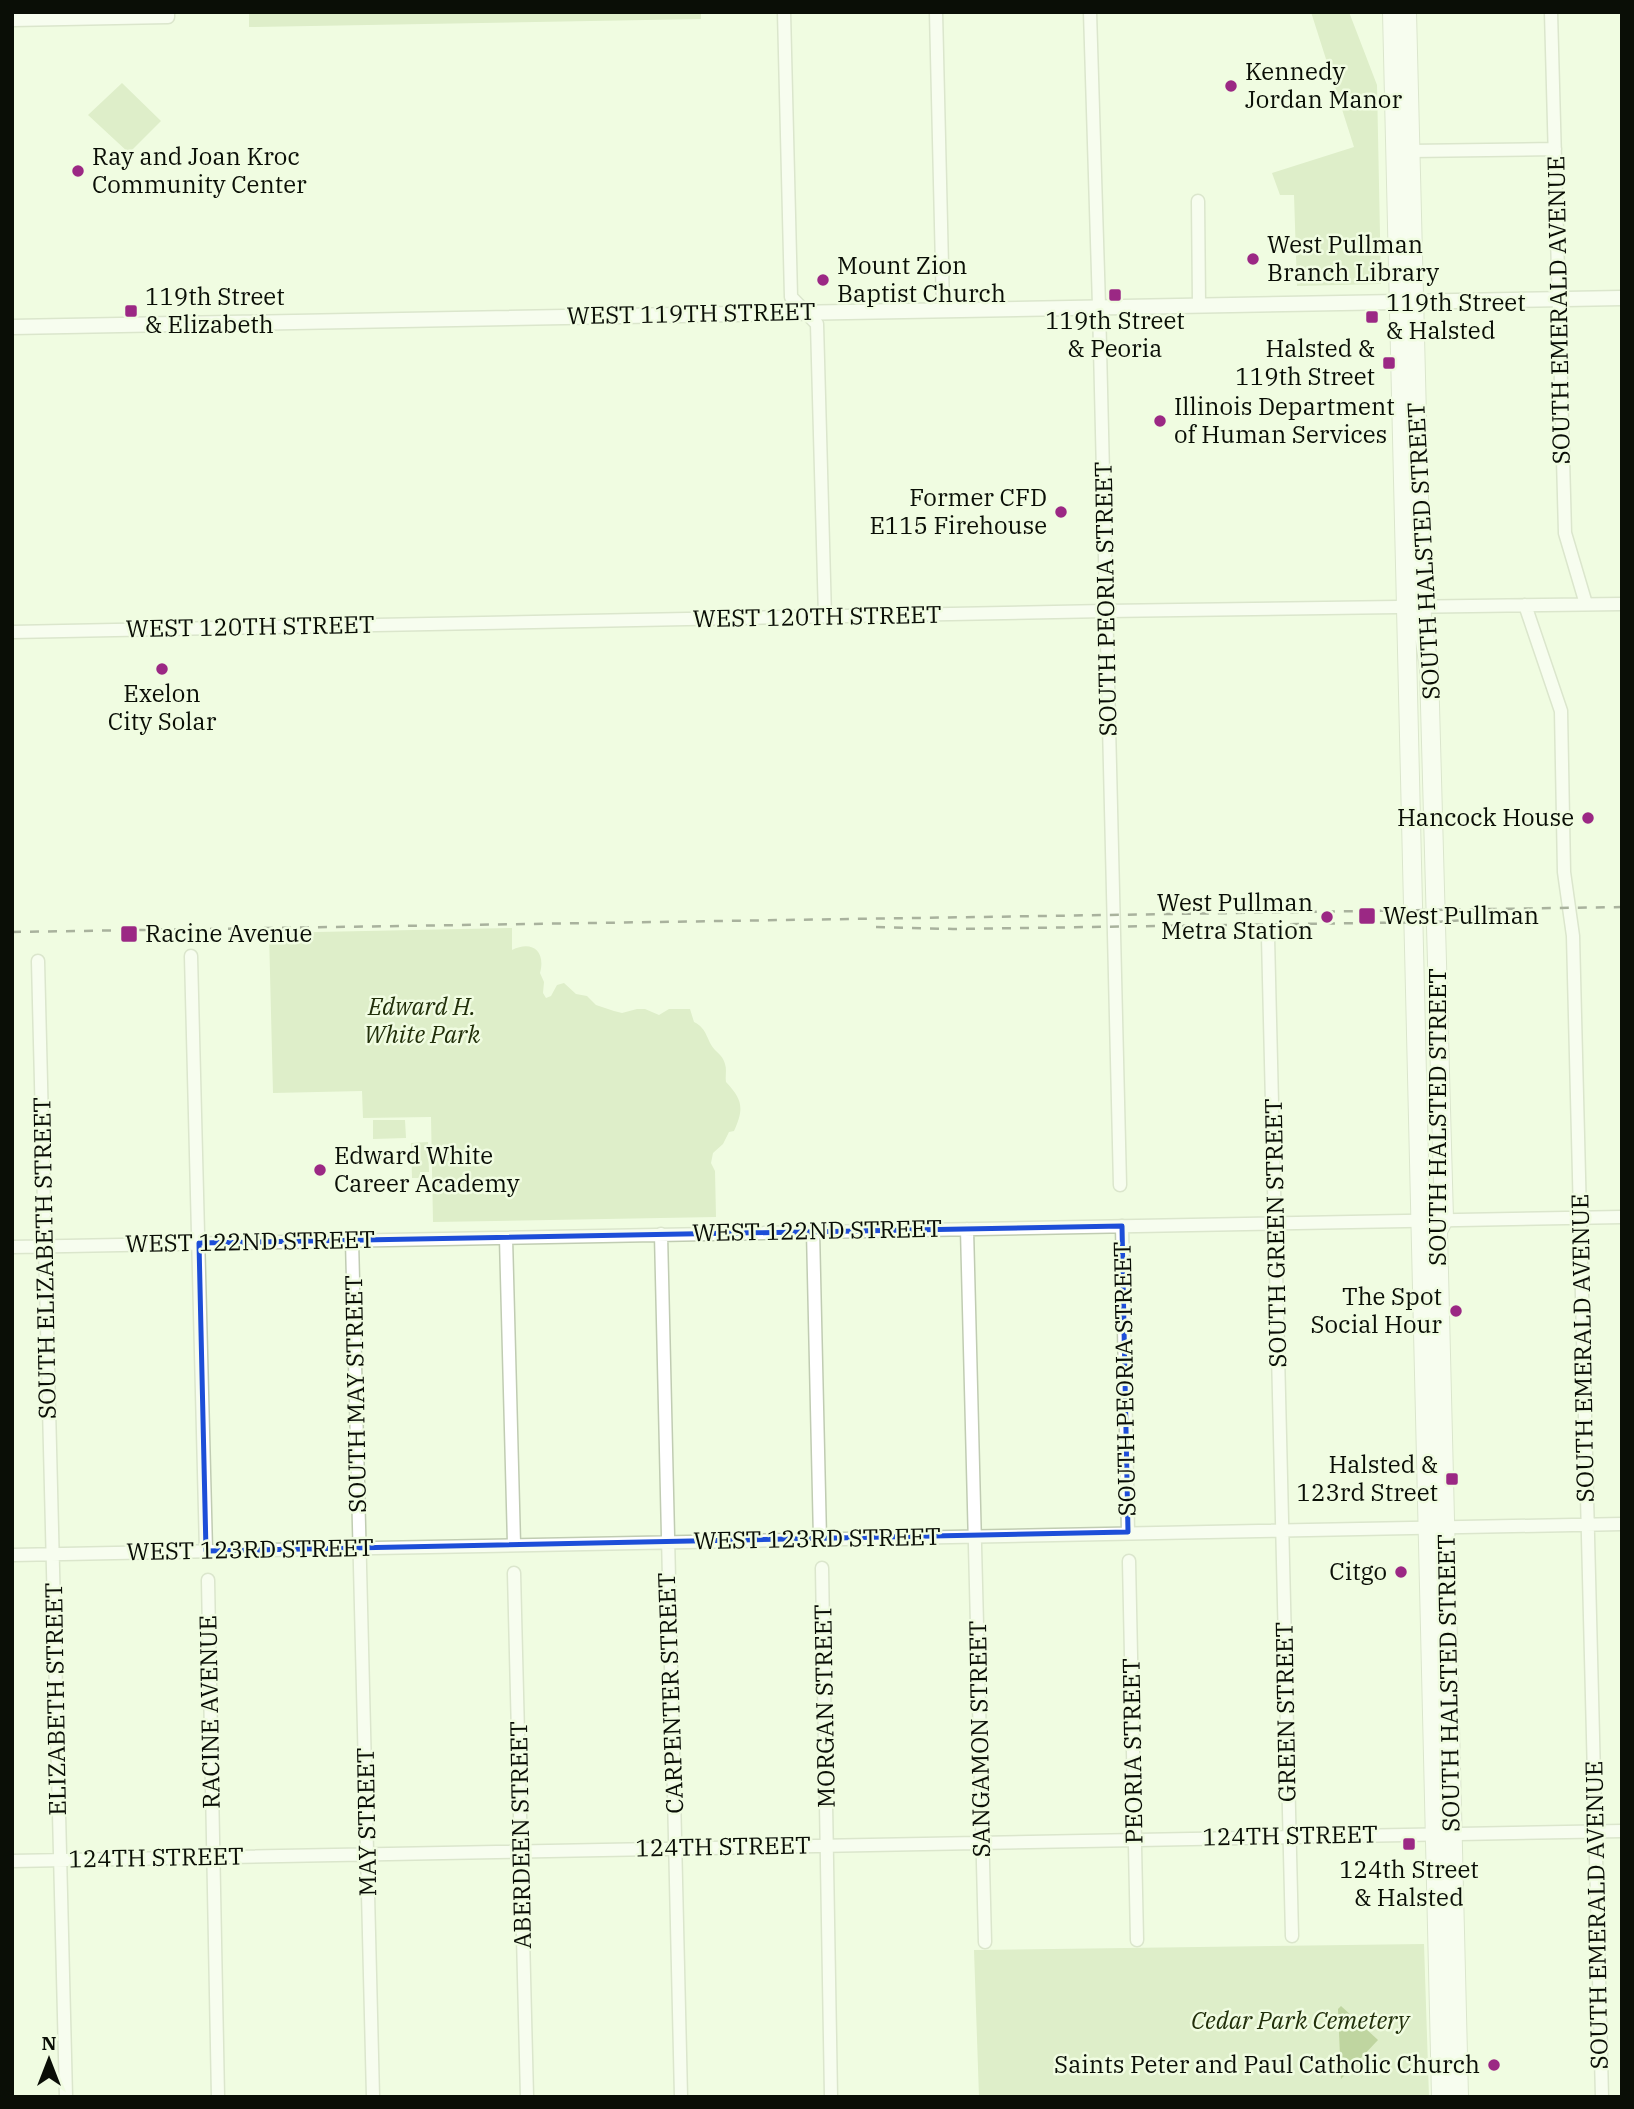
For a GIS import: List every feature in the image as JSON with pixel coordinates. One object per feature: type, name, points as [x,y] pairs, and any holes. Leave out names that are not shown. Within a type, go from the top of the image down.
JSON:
[{"type":"main road","name":"SOUTH HALSTED STREET","points":[[1392,12],[1406,301],[1414,607],[1422,1220],[1436,1526],[1443,1833],[1441,2097]]},
{"type":"main road","name":"SOUTH HALSTED STREET","points":[[1406,301],[1410,151],[1407,12]]},
{"type":"main road","name":"SOUTH HALSTED STREET","points":[[1414,607],[1429,669],[1444,1219],[1438,1231],[1436,1526]]},
{"type":"main road","name":"SOUTH HALSTED STREET","points":[[1443,1833],[1458,2097]]},
{"type":"street","points":[[784,12],[791,297],[817,324],[825,617]]},
{"type":"street","points":[[936,12],[943,309]]},
{"type":"street","name":"SOUTH PEORIA STREET","points":[[1090,12],[1120,1185]]},
{"type":"street","name":"SOUTH EMERALD AVENUE","points":[[1551,12],[1565,533],[1586,604]]},
{"type":"street","points":[[14,17],[168,15]]},
{"type":"street","points":[[1410,151],[1555,149]]},
{"type":"street","points":[[1198,201],[1199,304]]},
{"type":"street","name":"WEST 119TH STREET","points":[[12,327],[1622,298]]},
{"type":"street","name":"WEST 120TH STREET","points":[[12,632],[1622,604]]},
{"type":"street","name":"SOUTH EMERALD AVENUE","points":[[1525,605],[1561,711],[1564,872],[1573,936],[1602,2097]]},
{"type":"street","name":"SOUTH GREEN STREET","points":[[1268,937],[1282,1530]]},
{"type":"street","points":[[191,956],[206,1550]]},
{"type":"street","name":"SOUTH ELIZABETH STREET","points":[[37,961],[52,1554]]},
{"type":"street","name":"WEST 122ND STREET","points":[[12,1247],[1622,1217]]},
{"type":"street","name":"SOUTH PEORIA STREET","points":[[1122,1226],[1128,1532]]},
{"type":"street","name":"SANGAMON STREET","points":[[967,1228],[985,1942]]},
{"type":"street","points":[[813,1231],[820,1539]]},
{"type":"street","name":"CARPENTER STREET","points":[[661,1234],[681,2097]]},
{"type":"street","points":[[506,1237],[514,1544]]},
{"type":"street","name":"SOUTH MAY STREET","points":[[352,1240],[359,1548]]},
{"type":"street","name":"WEST 123RD STREET","points":[[12,1555],[1622,1524]]},
{"type":"street","name":"GREEN STREET","points":[[1282,1530],[1292,1936]]},
{"type":"street","name":"MAY STREET","points":[[359,1548],[373,2097]]},
{"type":"street","name":"ELIZABETH STREET","points":[[52,1554],[66,2097]]},
{"type":"street","name":"PEORIA STREET","points":[[1129,1561],[1137,1940]]},
{"type":"street","name":"MORGAN STREET","points":[[822,1568],[831,2097]]},
{"type":"street","name":"ABERDEEN STREET","points":[[514,1573],[527,2097]]},
{"type":"street","name":"RACINE AVENUE","points":[[208,1580],[218,2097]]},
{"type":"street","name":"124TH STREET","points":[[12,1861],[1622,1831]]},
{"type":"highlighted area","points":[[1122,1226],[1128,1532],[206,1551],[199,1243]]},
{"type":"green space","points":[[249,12],[701,12],[701,19],[249,27]]},
{"type":"green space","points":[[1311,12],[1349,12],[1377,85],[1381,284],[1297,286],[1294,195],[1280,195],[1272,173],[1354,147]]},
{"type":"green space","points":[[122,83],[161,121],[129,153],[88,115]]},
{"type":"green space","name":"Edward H. White Park","points":[[512,928],[512,950],[526,946],[539,953],[543,993],[546,998],[551,996],[557,985],[564,983],[576,994],[587,996],[596,1005],[622,1013],[645,1009],[659,1015],[669,1009],[690,1009],[694,1022],[702,1028],[723,1060],[726,1082],[736,1094],[740,1105],[734,1131],[729,1132],[723,1144],[713,1153],[711,1163],[715,1171],[716,1217],[433,1222],[431,1117],[363,1118],[362,1091],[273,1093],[269,933]]},
{"type":"green space","points":[[373,1120],[405,1120],[406,1138],[373,1139]]},
{"type":"green space","points":[[428,1142],[429,1172],[420,1172],[420,1178],[412,1178],[411,1143]]},
{"type":"green space","name":"Cedar Park Cemetery","points":[[1424,1944],[1429,2097],[979,2097],[974,1950]]},
{"type":"shaded area","points":[[1341,2006],[1378,2040],[1341,2079],[1338,2009]]},
{"type":"railway","points":[[12,932],[1622,907]]},
{"type":"railway","points":[[876,927],[953,929],[1437,922],[1495,918]]},
{"type":"place","name":"Kennedy Jordan Manor","points":[[1231,86]]},
{"type":"place","name":"Ray and Joan Kroc Community Center","points":[[78,171]]},
{"type":"place","name":"West Pullman Branch Library","points":[[1253,259]]},
{"type":"place","name":"Mount Zion Baptist Church","points":[[823,280]]},
{"type":"place","name":"119th Street & Peoria","points":[[1115,295]]},
{"type":"place","name":"119th Street & Elizabeth","points":[[131,311]]},
{"type":"place","name":"119th Street & Halsted","points":[[1372,317]]},
{"type":"place","name":"Halsted & 119th Street","points":[[1389,363]]},
{"type":"place","name":"Illinois Department of Human Services","points":[[1160,421]]},
{"type":"place","name":"Former CFD E115 Firehouse","points":[[1061,512]]},
{"type":"place","name":"Exelon City Solar","points":[[162,669]]},
{"type":"place","name":"Hancock House","points":[[1588,818]]},
{"type":"place","name":"West Pullman","points":[[1367,916]]},
{"type":"place","name":"West Pullman Metra Station","points":[[1327,917]]},
{"type":"place","name":"Racine Avenue","points":[[129,934]]},
{"type":"place","name":"Edward White Career Academy","points":[[320,1170]]},
{"type":"place","name":"The Spot Social Hour","points":[[1456,1311]]},
{"type":"place","name":"Halsted & 123rd Street","points":[[1452,1479]]},
{"type":"place","name":"Citgo","points":[[1401,1572]]},
{"type":"place","name":"124th Street & Halsted","points":[[1409,1844]]},
{"type":"place","name":"Saints Peter and Paul Catholic Church","points":[[1494,2065]]}]
